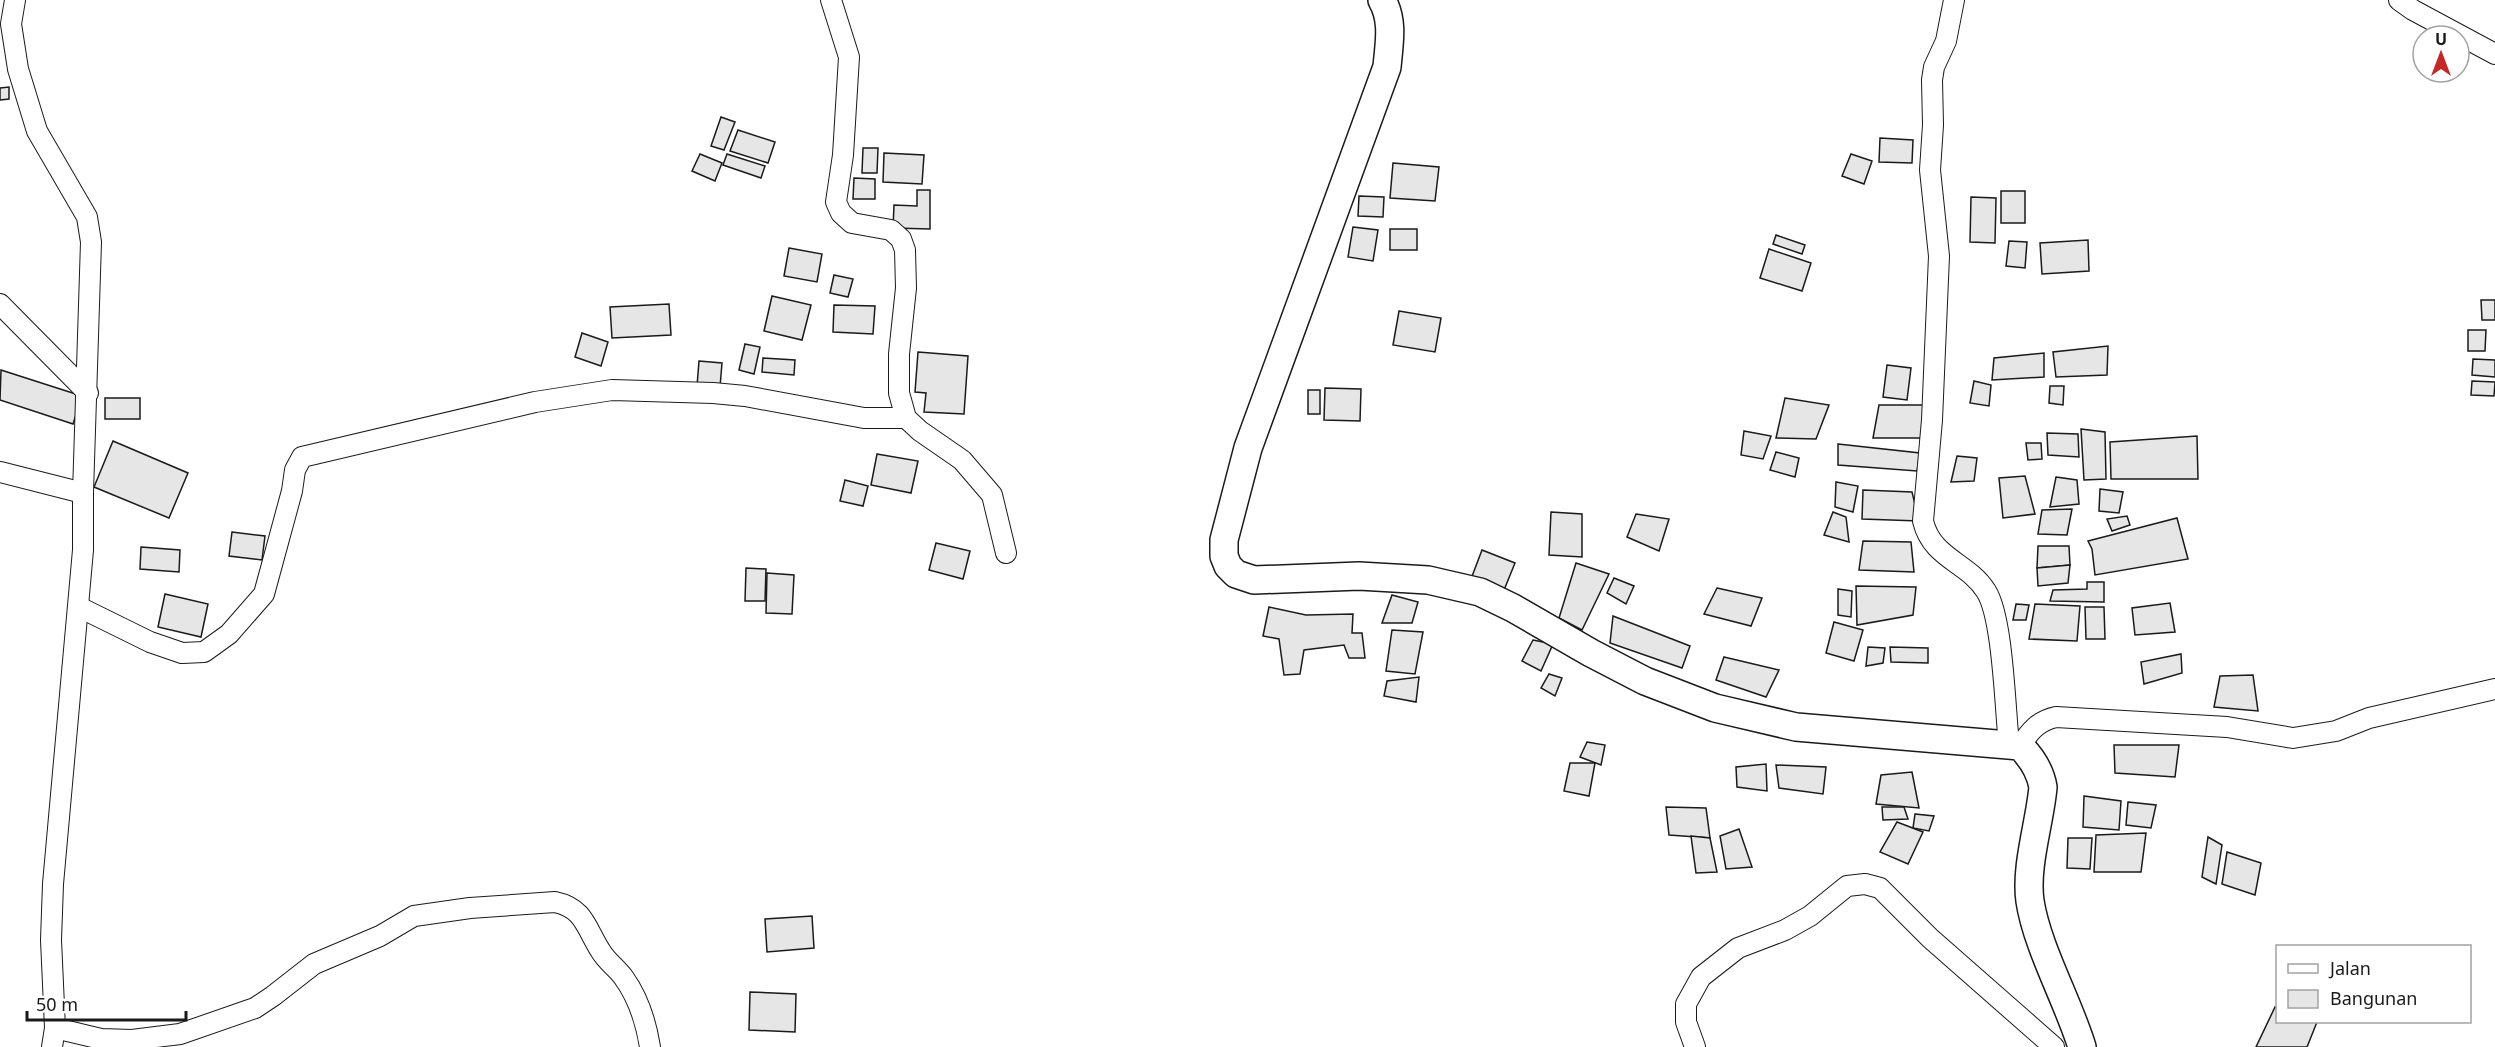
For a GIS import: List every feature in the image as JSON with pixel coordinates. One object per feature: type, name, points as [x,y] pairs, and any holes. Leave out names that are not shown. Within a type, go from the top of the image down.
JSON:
[{"type":"street","points":[[15,0],[11,24],[18,69],[37,131],[87,217],[92,242],[80,607],[53,884],[51,940],[53,1037],[132,1040],[180,1034],[255,1008],[314,964],[381,936],[414,916],[470,908],[555,902],[568,904],[578,912],[601,952],[624,978],[646,1022],[650,1047]]},
{"type":"street","points":[[831,0],[849,57],[843,155],[836,202],[842,213],[852,223],[891,230],[901,240],[905,250],[906,288],[900,354],[900,393],[906,418],[920,431],[962,460],[992,495],[1006,554]]},
{"type":"street","points":[[1382,0],[1389,17],[1387,67],[1248,448],[1224,540],[1224,556],[1228,566],[1236,574],[1254,579],[1359,576],[1428,580],[1480,592],[1645,681],[1715,708],[1796,727],[2014,745],[2031,757],[2041,774],[2043,787],[2031,868],[2030,899],[2037,927],[2082,1047]]},
{"type":"street","points":[[1954,0],[1946,41],[1934,67],[1932,80],[1933,125],[1930,170],[1939,256],[1932,420],[1923,521],[1927,537],[1985,589],[1992,603],[1997,623],[2014,745]]},
{"type":"street","points":[[2399,0],[2413,10],[2495,54]]},
{"type":"street","points":[[0,304],[88,393]]},
{"type":"street","points":[[80,607],[150,642],[182,653],[204,652],[229,634],[264,594],[292,491],[295,470],[302,457],[413,433],[535,402],[612,390],[713,393],[745,396],[864,418],[906,418]]},
{"type":"street","points":[[0,472],[83,493]]},
{"type":"street","points":[[2014,745],[2043,720],[2056,717],[2227,727],[2293,738],[2313,736],[2336,731],[2369,717],[2495,689]]},
{"type":"street","points":[[1695,1047],[1686,1022],[1686,1004],[1701,977],[1738,948],[1785,930],[1810,916],[1847,886],[1865,884],[1880,888],[1930,938],[2054,1047]]},
{"type":"building","points":[[9,87],[9,99],[0,100],[0,88]]},
{"type":"building","points":[[721,117],[735,122],[724,150],[711,146]]},
{"type":"building","points":[[738,130],[775,142],[768,163],[730,151]]},
{"type":"building","points":[[1880,138],[1913,140],[1912,163],[1879,162]]},
{"type":"building","points":[[863,148],[878,148],[877,173],[862,173]]},
{"type":"building","points":[[884,153],[924,155],[922,184],[883,182]]},
{"type":"building","points":[[700,154],[722,163],[715,181],[692,171]]},
{"type":"building","points":[[727,154],[765,166],[761,178],[723,165]]},
{"type":"building","points":[[1851,154],[1872,161],[1864,184],[1842,176]]},
{"type":"building","points":[[1393,163],[1439,167],[1435,201],[1390,198]]},
{"type":"building","points":[[854,178],[875,179],[875,199],[853,199]]},
{"type":"building","points":[[917,190],[930,190],[930,229],[893,228],[894,205],[917,206]]},
{"type":"building","points":[[2001,191],[2025,191],[2025,223],[2001,223]]},
{"type":"building","points":[[1359,196],[1384,197],[1383,217],[1358,216]]},
{"type":"building","points":[[1971,197],[1996,198],[1995,243],[1970,242]]},
{"type":"building","points":[[1353,227],[1378,230],[1373,261],[1348,257]]},
{"type":"building","points":[[1390,229],[1417,229],[1417,250],[1390,250]]},
{"type":"building","points":[[1776,235],[1805,245],[1802,254],[1773,244]]},
{"type":"building","points":[[2088,240],[2089,271],[2042,274],[2040,243]]},
{"type":"building","points":[[2009,241],[2027,242],[2025,268],[2006,266]]},
{"type":"building","points":[[789,248],[822,254],[817,282],[784,276]]},
{"type":"building","points":[[1769,249],[1811,263],[1802,291],[1760,278]]},
{"type":"building","points":[[834,275],[853,279],[848,297],[830,293]]},
{"type":"building","points":[[772,296],[811,305],[802,340],[764,331]]},
{"type":"building","points":[[2481,300],[2495,300],[2495,320],[2482,320]]},
{"type":"building","points":[[669,304],[671,335],[612,338],[610,307]]},
{"type":"building","points":[[834,305],[875,306],[873,334],[833,332]]},
{"type":"building","points":[[1399,311],[1441,318],[1435,352],[1393,345]]},
{"type":"building","points":[[2468,330],[2486,330],[2485,351],[2468,351]]},
{"type":"building","points":[[582,333],[608,342],[601,366],[575,357]]},
{"type":"building","points":[[745,344],[760,347],[754,374],[739,370]]},
{"type":"building","points":[[2108,346],[2107,375],[2056,377],[2053,352]]},
{"type":"building","points":[[918,352],[968,356],[964,414],[924,412],[926,393],[915,392]]},
{"type":"building","points":[[2044,353],[2044,377],[1992,380],[1994,358]]},
{"type":"building","points":[[763,358],[795,360],[794,375],[762,372]]},
{"type":"building","points":[[2473,359],[2495,360],[2495,377],[2472,375]]},
{"type":"building","points":[[699,361],[722,363],[720,387],[697,386]]},
{"type":"building","points":[[1887,365],[1911,368],[1907,400],[1883,397]]},
{"type":"building","points":[[1,370],[82,396],[73,424],[0,400]]},
{"type":"building","points":[[1974,381],[1991,385],[1989,406],[1970,403]]},
{"type":"building","points":[[2472,381],[2495,382],[2494,396],[2471,395]]},
{"type":"building","points":[[2050,386],[2064,386],[2063,405],[2049,403]]},
{"type":"building","points":[[1325,388],[1361,389],[1360,421],[1324,420]]},
{"type":"building","points":[[1308,390],[1320,390],[1320,414],[1308,414]]},
{"type":"building","points":[[105,398],[140,398],[140,419],[105,419]]},
{"type":"building","points":[[1785,398],[1829,405],[1816,439],[1776,438]]},
{"type":"building","points":[[1879,405],[1932,405],[1924,438],[1873,438]]},
{"type":"building","points":[[2081,429],[2105,432],[2106,479],[2084,480]]},
{"type":"building","points":[[1744,431],[1771,436],[1763,459],[1741,455]]},
{"type":"building","points":[[2047,433],[2078,434],[2079,457],[2048,455]]},
{"type":"building","points":[[2197,436],[2198,479],[2111,479],[2110,442]]},
{"type":"building","points":[[113,441],[188,473],[169,518],[94,487]]},
{"type":"building","points":[[2026,443],[2041,443],[2042,459],[2028,460]]},
{"type":"building","points":[[1838,444],[1920,453],[1917,471],[1838,465]]},
{"type":"building","points":[[1776,452],[1799,458],[1795,477],[1770,470]]},
{"type":"building","points":[[877,454],[918,461],[911,493],[871,485]]},
{"type":"building","points":[[1957,456],[1977,458],[1974,481],[1951,482]]},
{"type":"building","points":[[2025,476],[2035,514],[2003,518],[1999,478]]},
{"type":"building","points":[[2056,477],[2077,480],[2079,504],[2050,507]]},
{"type":"building","points":[[845,480],[868,486],[863,506],[840,501]]},
{"type":"building","points":[[1836,482],[1858,486],[1853,512],[1835,507]]},
{"type":"building","points":[[2100,489],[2123,492],[2119,513],[2099,511]]},
{"type":"building","points":[[1863,490],[1912,492],[1919,521],[1862,519]]},
{"type":"building","points":[[2072,509],[2067,535],[2038,534],[2042,510]]},
{"type":"building","points":[[1551,512],[1582,514],[1582,557],[1549,555]]},
{"type":"building","points":[[1833,512],[1846,517],[1849,542],[1824,535]]},
{"type":"building","points":[[1636,514],[1669,519],[1659,551],[1627,537]]},
{"type":"building","points":[[2127,516],[2130,525],[2112,531],[2107,519]]},
{"type":"building","points":[[2177,518],[2188,559],[2095,575],[2092,549],[2088,541]]},
{"type":"building","points":[[232,532],[265,536],[262,560],[229,556]]},
{"type":"building","points":[[1863,541],[1911,542],[1914,572],[1859,570]]},
{"type":"building","points":[[936,543],[970,551],[963,579],[929,570]]},
{"type":"building","points":[[2038,546],[2069,546],[2070,565],[2037,568]]},
{"type":"building","points":[[141,547],[180,550],[179,572],[140,569]]},
{"type":"building","points":[[1482,550],[1515,563],[1504,590],[1471,579]]},
{"type":"building","points":[[1576,563],[1609,574],[1582,630],[1559,618]]},
{"type":"building","points":[[2070,565],[2068,583],[2038,586],[2037,568]]},
{"type":"building","points":[[746,568],[766,569],[765,601],[745,601]]},
{"type":"building","points":[[767,573],[794,575],[792,614],[766,613]]},
{"type":"building","points":[[1614,578],[1634,586],[1626,604],[1607,593]]},
{"type":"building","points":[[2087,582],[2104,582],[2104,602],[2050,601],[2053,590],[2087,589]]},
{"type":"building","points":[[1856,586],[1916,587],[1913,615],[1857,625]]},
{"type":"building","points":[[1717,588],[1762,598],[1751,626],[1704,614]]},
{"type":"building","points":[[1838,589],[1852,591],[1851,617],[1838,615]]},
{"type":"building","points":[[165,594],[208,604],[201,637],[158,627]]},
{"type":"building","points":[[1392,595],[1418,602],[1412,623],[1382,623]]},
{"type":"building","points":[[2170,603],[2175,632],[2135,635],[2132,608]]},
{"type":"building","points":[[2016,604],[2029,605],[2026,620],[2013,620]]},
{"type":"building","points":[[2035,604],[2080,606],[2077,641],[2029,639]]},
{"type":"building","points":[[1269,607],[1306,615],[1353,614],[1352,633],[1362,633],[1365,658],[1349,658],[1344,645],[1304,650],[1300,674],[1284,675],[1279,639],[1263,636]]},
{"type":"building","points":[[2085,607],[2104,607],[2105,639],[2086,639]]},
{"type":"building","points":[[1613,616],[1690,646],[1682,668],[1610,643]]},
{"type":"building","points":[[1834,622],[1863,630],[1854,661],[1826,653]]},
{"type":"building","points":[[1392,630],[1423,632],[1415,674],[1386,671]]},
{"type":"building","points":[[1533,640],[1553,644],[1541,671],[1522,661]]},
{"type":"building","points":[[1868,647],[1885,648],[1883,663],[1866,666]]},
{"type":"building","points":[[1890,647],[1928,648],[1928,663],[1891,662]]},
{"type":"building","points":[[2181,654],[2182,673],[2144,684],[2141,662]]},
{"type":"building","points":[[1724,657],[1779,670],[1766,697],[1716,680]]},
{"type":"building","points":[[1549,674],[1562,678],[1555,696],[1541,688]]},
{"type":"building","points":[[2253,675],[2258,711],[2214,707],[2220,676]]},
{"type":"building","points":[[1419,677],[1416,702],[1384,696],[1387,681]]},
{"type":"building","points":[[1587,742],[1605,745],[1601,765],[1580,757]]},
{"type":"building","points":[[2114,745],[2179,745],[2175,777],[2115,773]]},
{"type":"building","points":[[1570,763],[1595,763],[1589,796],[1564,791]]},
{"type":"building","points":[[1766,764],[1767,791],[1737,787],[1736,767]]},
{"type":"building","points":[[1776,765],[1826,767],[1823,794],[1779,788]]},
{"type":"building","points":[[1912,772],[1919,808],[1876,804],[1881,775]]},
{"type":"building","points":[[2084,796],[2121,801],[2119,830],[2083,827]]},
{"type":"building","points":[[2128,802],[2156,805],[2151,828],[2126,825]]},
{"type":"building","points":[[1666,807],[1706,808],[1710,838],[1669,835]]},
{"type":"building","points":[[1882,807],[1904,807],[1908,819],[1883,820]]},
{"type":"building","points":[[1915,814],[1934,816],[1929,831],[1913,828]]},
{"type":"building","points":[[1897,822],[1923,832],[1908,864],[1880,852]]},
{"type":"building","points":[[1739,829],[1752,867],[1726,869],[1720,836]]},
{"type":"building","points":[[2146,833],[2141,872],[2094,872],[2096,835]]},
{"type":"building","points":[[1691,836],[1710,838],[1717,872],[1696,873]]},
{"type":"building","points":[[2208,837],[2222,845],[2216,884],[2202,877]]},
{"type":"building","points":[[2068,838],[2092,838],[2090,869],[2067,868]]},
{"type":"building","points":[[2227,852],[2261,863],[2255,895],[2222,884]]},
{"type":"building","points":[[812,916],[814,948],[767,952],[765,919]]},
{"type":"building","points":[[750,992],[796,994],[795,1032],[749,1030]]},
{"type":"building","points":[[2275,1007],[2276,1023],[2317,1023],[2307,1047],[2256,1047]]}]
